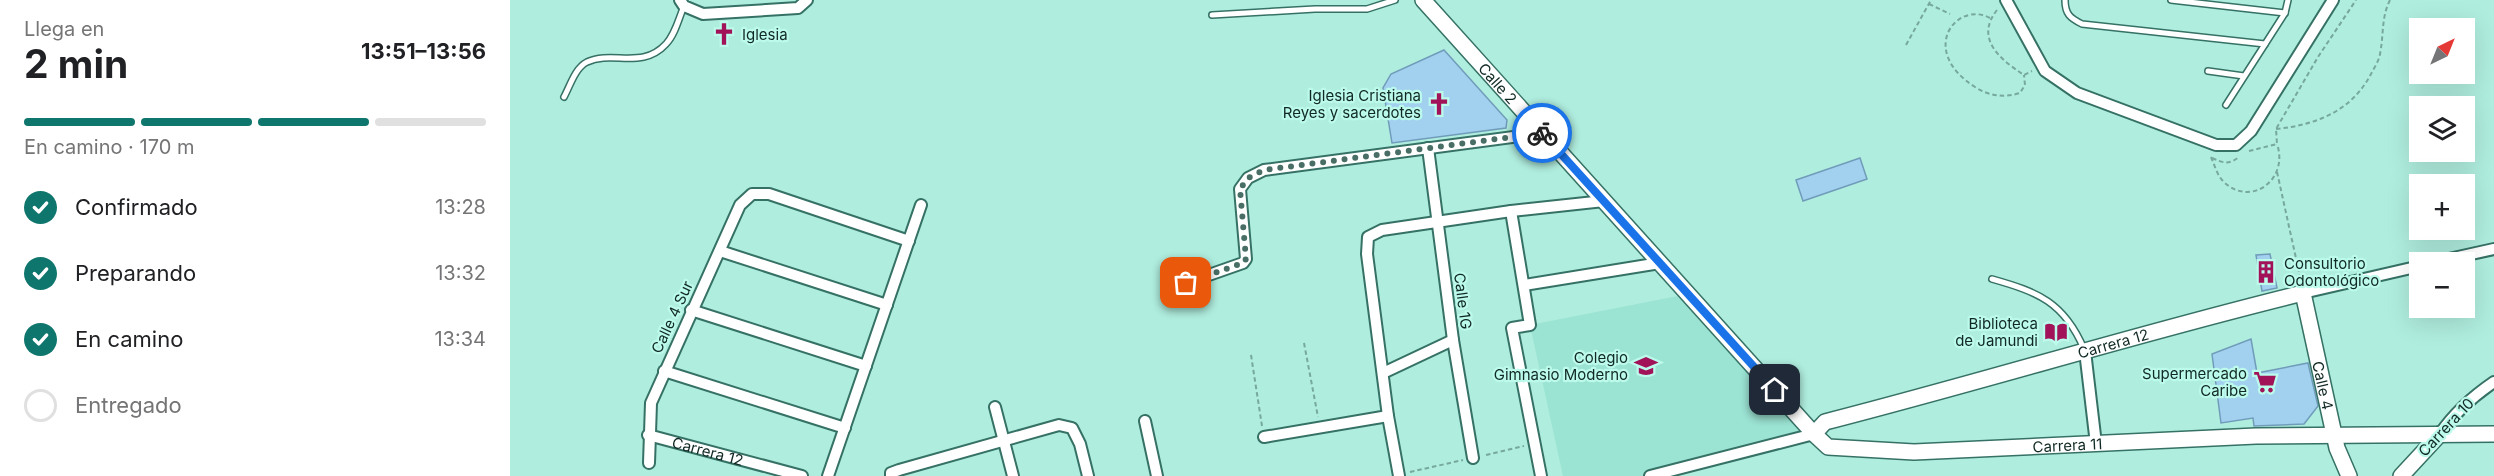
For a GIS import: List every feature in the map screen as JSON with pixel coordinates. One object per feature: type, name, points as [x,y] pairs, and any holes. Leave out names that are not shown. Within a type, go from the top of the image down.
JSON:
[{"type":"main road","name":"Calle 2","points":[[1427,5],[1814,434]]},
{"type":"main road","name":"Carrera 12","points":[[1814,434],[1825,422],[2303,293]]},
{"type":"main road","name":"Calle 4","points":[[2303,293],[2334,434],[2349,476]]},
{"type":"main road","name":"Carrera 11","points":[[1814,434],[1828,447],[1914,452],[2334,434],[2494,434]]},
{"type":"main road","name":"Carrera 10","points":[[2402,476],[2440,434]]},
{"type":"street","points":[[2003,4],[2045,71],[2077,93],[2216,145],[2236,145],[2251,131],[2333,0]]},
{"type":"street","points":[[682,3],[703,14],[746,6],[798,8],[807,1]]},
{"type":"street","points":[[1186,283],[1243,263],[1246,259],[1240,189],[1248,178],[1264,170],[1543,133]]},
{"type":"street","name":"Calle 1G","points":[[1428,148],[1453,340],[1473,458]]},
{"type":"street","name":"Calle 4 Sur","points":[[649,463],[648,435],[651,403],[740,205],[752,194],[769,194],[909,241]]},
{"type":"street","points":[[1399,476],[1388,416],[1368,254],[1368,237],[1382,230],[1511,211],[1604,201]]},
{"type":"street","points":[[828,476],[921,205]]},
{"type":"street","points":[[1511,211],[1530,325],[1512,328],[1541,476]]},
{"type":"street","points":[[2475,253],[2494,249]]},
{"type":"street","points":[[720,251],[887,305]]},
{"type":"street","points":[[1524,285],[1660,262]]},
{"type":"street","name":"Carrera 12","points":[[2303,293],[2409,269]]},
{"type":"street","points":[[691,310],[866,366]]},
{"type":"street","points":[[1383,373],[1453,340]]},
{"type":"street","points":[[2085,351],[2096,444]]},
{"type":"street","points":[[664,371],[845,428]]},
{"type":"street","name":"Carrera 10","points":[[2440,434],[2452,416],[2471,398],[2494,382]]},
{"type":"street","points":[[995,406],[1012,476]]},
{"type":"street","points":[[1264,437],[1388,416]]},
{"type":"street","points":[[1145,421],[1157,476]]},
{"type":"street","points":[[891,476],[891,473],[899,470],[1059,425],[1072,428],[1080,444],[1088,476]]},
{"type":"street","points":[[1650,476],[1814,434]]},
{"type":"street","name":"Carrera 12","points":[[648,435],[802,476]]},
{"type":"lane","points":[[1212,15],[1315,9],[1367,9],[1395,0]]},
{"type":"lane","points":[[2066,0],[2065,10],[2071,19],[2082,24],[2265,44]]},
{"type":"lane","points":[[2171,0],[2285,13]]},
{"type":"lane","points":[[2226,105],[2285,13],[2288,0]]},
{"type":"lane","points":[[564,97],[577,71],[586,62],[642,59],[668,43],[682,3]]},
{"type":"lane","points":[[2208,71],[2244,76]]},
{"type":"lane","points":[[1992,279],[2030,290],[2051,303],[2075,328],[2085,351]]},
{"type":"path","points":[[1906,45],[1931,0]]},
{"type":"path","points":[[2211,158],[2217,174],[2224,182],[2243,191],[2254,191],[2264,186],[2277,172],[2281,162],[2276,129],[2318,57],[2356,0]]},
{"type":"path","points":[[2276,129],[2307,124],[2326,117],[2357,96],[2380,57],[2382,23],[2390,0]]},
{"type":"path","points":[[1929,4],[1950,14],[1946,37],[1947,51],[1951,63],[1967,82],[1991,94],[2020,93],[2025,85],[2024,75],[2000,58],[1993,50],[1990,40],[1990,18],[1985,10]]},
{"type":"path","points":[[1990,18],[2003,4]]},
{"type":"path","points":[[2024,75],[2032,71],[2039,78]]},
{"type":"path","points":[[2247,151],[2277,144]]},
{"type":"path","points":[[2205,155],[2223,164],[2233,162],[2240,156]]},
{"type":"path","points":[[2277,172],[2303,293]]},
{"type":"path","points":[[1304,343],[1321,428]]},
{"type":"path","points":[[1251,355],[1264,437]]},
{"type":"shaded area","name":"Colegio Gimnasio Moderno","points":[[1688,294],[1814,434],[1650,476],[1563,476],[1530,325]]},
{"type":"building","name":"Iglesia Cristiana Reyes y sacerdotes","points":[[1444,50],[1507,120],[1506,128],[1392,143],[1383,88],[1391,74]]},
{"type":"building","points":[[1860,158],[1867,179],[1803,201],[1796,180]]},
{"type":"building","name":"Consultorio Odontológico","points":[[2270,254],[2277,288],[2262,291],[2256,255]]},
{"type":"building","name":"Supermercado Caribe","points":[[2251,339],[2257,373],[2308,363],[2318,406],[2304,424],[2254,426],[2253,418],[2221,423],[2212,354]]},
{"type":"way so far","points":[[1186,283],[1243,263],[1246,259],[1240,189],[1248,178],[1264,170],[1542,133]]},
{"type":"place","name":"Iglesia","points":[[724,34]]},
{"type":"place","name":"Iglesia Cristiana Reyes y sacerdotes","points":[[1439,104]]},
{"type":"place","name":"Consultorio Odontológico","points":[[2266,272]]},
{"type":"place","name":"Biblioteca de Jamundi","points":[[2056,332]]},
{"type":"place","name":"Colegio Gimnasio Moderno","points":[[1646,366]]},
{"type":"place","name":"Supermercado Caribe","points":[[2265,382]]},
{"type":"route","points":[[1542,133],[1775,390]]}]
